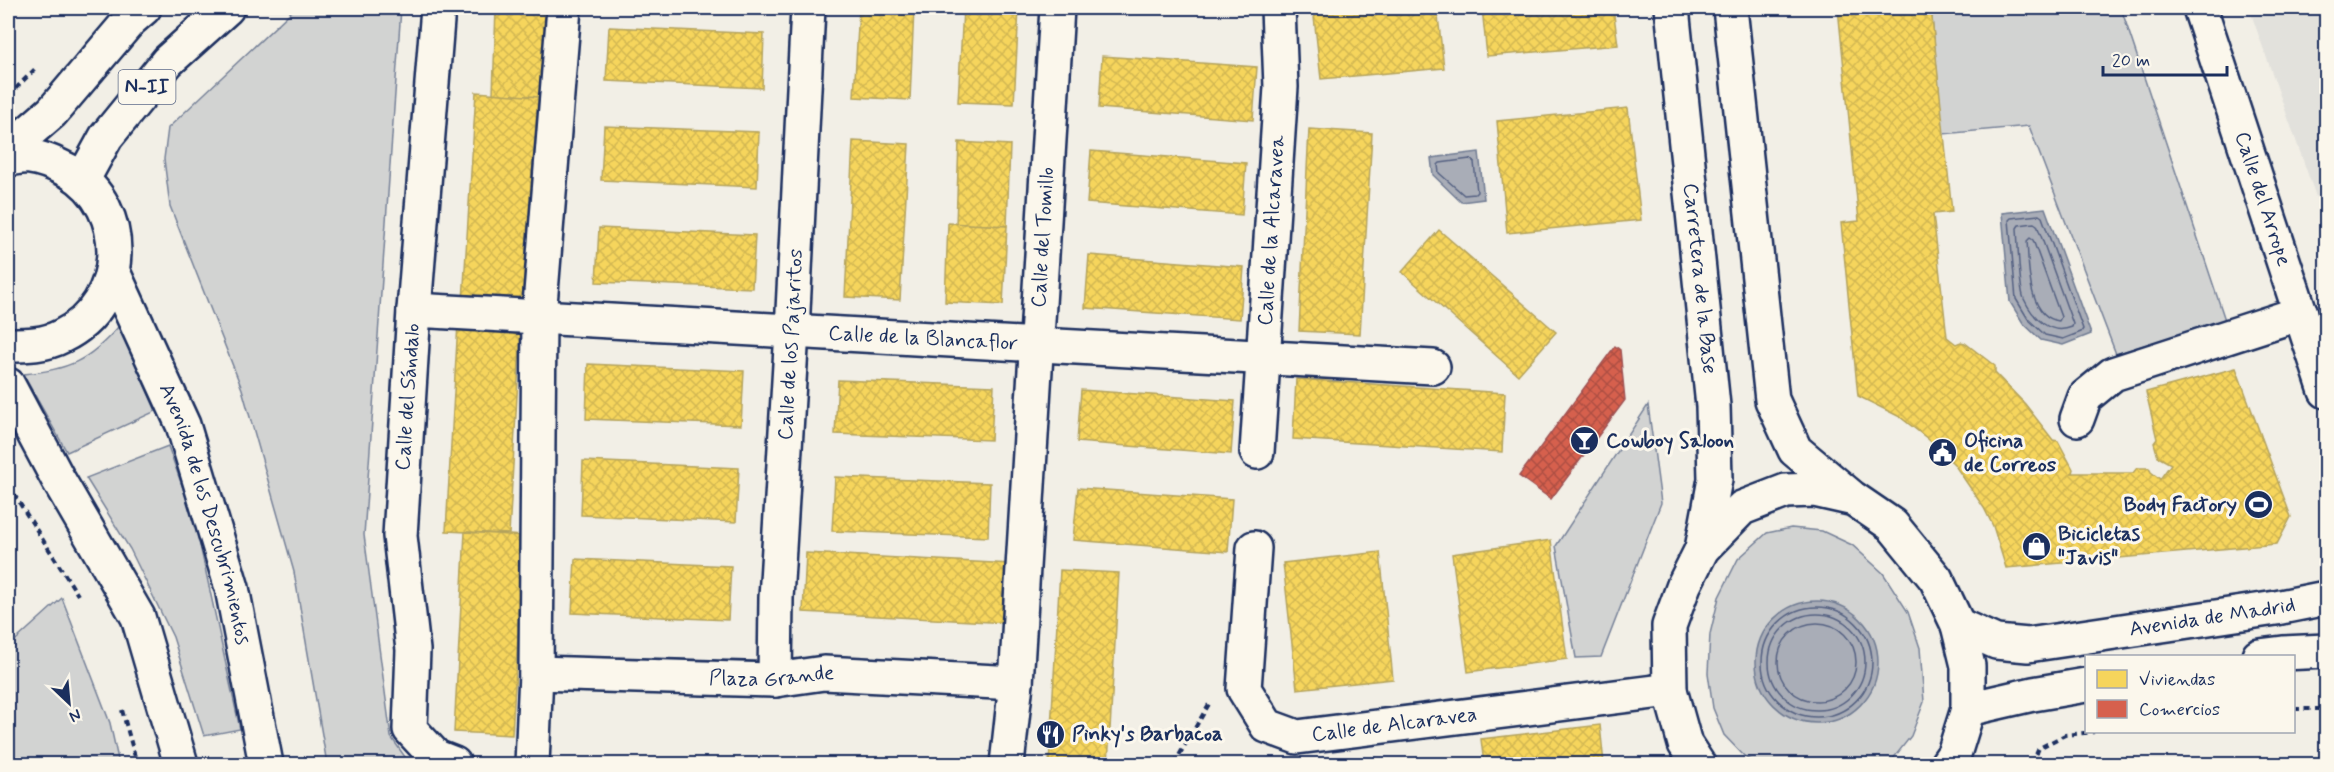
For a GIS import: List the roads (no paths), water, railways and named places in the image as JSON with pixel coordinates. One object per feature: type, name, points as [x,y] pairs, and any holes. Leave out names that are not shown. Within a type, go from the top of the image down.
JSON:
[{"type":"street","name":"N-II","points":[[8,150],[52,112],[129,20],[144,8]]},
{"type":"street","name":"N-II","points":[[82,179],[106,137],[168,61],[227,8]]},
{"type":"street","name":"Calle del Sándalo","points":[[438,8],[414,310],[400,536],[413,650],[410,729],[435,757],[454,765]]},
{"type":"street","points":[[532,765],[536,673],[539,317],[564,8]]},
{"type":"street","name":"Calle de los Pajaritos","points":[[775,680],[776,598],[808,8]]},
{"type":"street","name":"Calle del Tomillo","points":[[1016,683],[1057,8]]},
{"type":"street","name":"Calle de la Alcaravea","points":[[1257,452],[1281,87],[1278,8]]},
{"type":"street","name":"Carretera de la Base","points":[[1672,8],[1713,406],[1715,479],[1702,549]]},
{"type":"street","points":[[1730,8],[1772,400],[1795,450],[1854,499],[1892,525],[1936,579],[1958,625],[1968,666],[1968,709],[1954,754],[1947,765]]},
{"type":"street","name":"Calle del Arrope","points":[[2200,8],[2326,391]]},
{"type":"street","points":[[8,159],[31,157],[55,163],[82,179],[103,205],[115,239],[113,272],[104,296],[89,317],[62,336],[33,345],[8,345]]},
{"type":"street","name":"Avenida de los Descubrimientos","points":[[113,272],[183,425],[232,588],[266,765]]},
{"type":"street","name":"Calle de la Blancaflor","points":[[414,310],[1433,367]]},
{"type":"street","points":[[2078,419],[2085,397],[2113,374],[2301,313]]},
{"type":"street","points":[[8,385],[58,479],[138,617],[181,765]]},
{"type":"street","points":[[1698,765],[1685,744],[1670,690],[1669,626],[1684,585],[1702,549],[1742,508],[1786,491],[1814,490],[1854,499]]},
{"type":"street","name":"Calle de Alcaravea","points":[[1254,548],[1244,689],[1267,726],[1297,737],[1670,690]]},
{"type":"street","name":"Avenida de Madrid","points":[[1958,625],[1996,642],[2028,645],[2276,608],[2326,598]]},
{"type":"street","points":[[2271,655],[2326,651]]},
{"type":"street","name":"Plaza Grande","points":[[536,673],[775,680],[824,673],[1016,683]]},
{"type":"street","points":[[1006,765],[1016,683]]},
{"type":"street","points":[[1968,709],[2085,685]]},
{"type":"water","points":[[1479,152],[1484,199],[1461,202],[1433,175],[1431,158]]},
{"type":"water","points":[[2045,208],[2091,334],[2063,345],[2041,340],[2023,323],[2010,302],[2002,213]]},
{"type":"water","points":[[1817,601],[1840,605],[1860,619],[1874,639],[1878,662],[1874,685],[1860,705],[1840,719],[1817,723],[1794,719],[1774,705],[1760,685],[1756,662],[1760,639],[1774,619],[1794,605]]},
{"type":"place","name":"Cowboy Saloon","points":[[1585,441]]},
{"type":"place","name":"Oficina de Correos","points":[[1943,453]]},
{"type":"place","name":"Body Factory","points":[[2258,505]]},
{"type":"place","name":"Bicicletas \"Javis\"","points":[[2037,546]]},
{"type":"place","name":"Pinky's Barbacoa","points":[[1051,734]]}]
